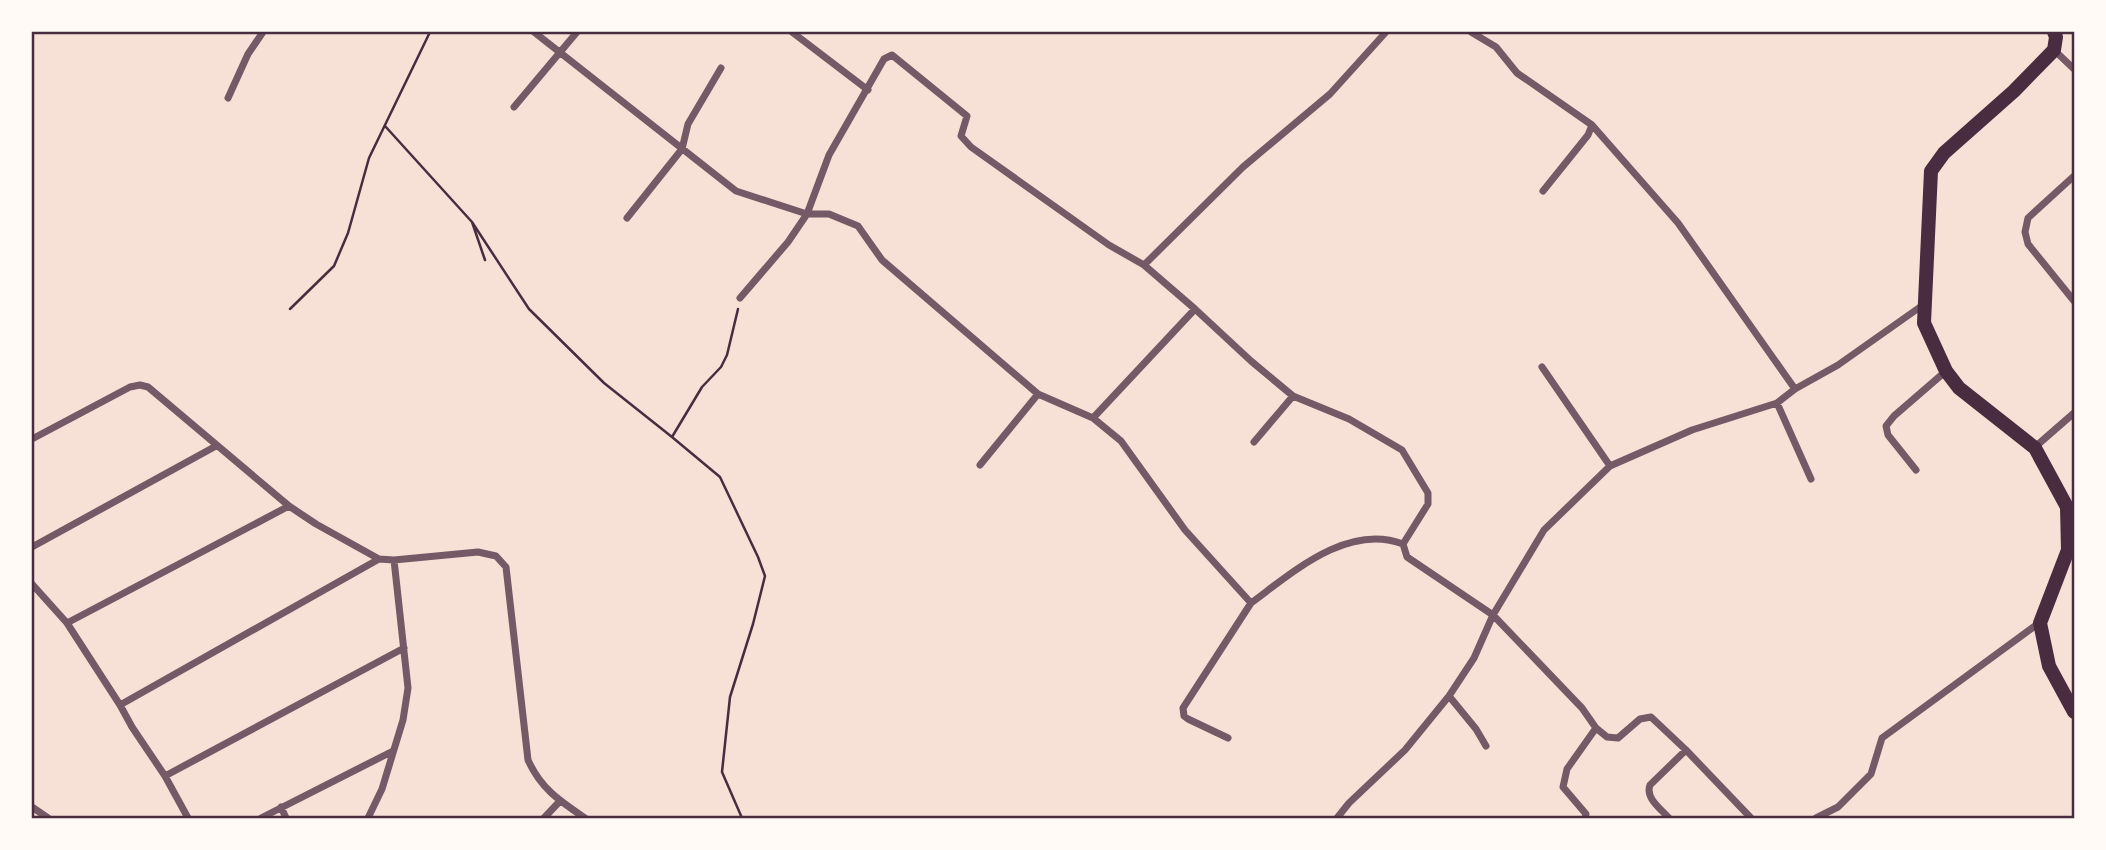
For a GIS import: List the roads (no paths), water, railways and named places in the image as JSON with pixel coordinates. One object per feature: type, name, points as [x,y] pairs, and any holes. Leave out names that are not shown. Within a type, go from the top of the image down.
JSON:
[{"type":"main road","points":[[2054,32],[2054,50],[2014,91],[1944,153],[1931,171],[1924,323],[1946,371],[1959,388],[2035,448],[2071,507],[2068,550],[2040,623],[2049,666],[2074,712]]},
{"type":"street","points":[[228,98],[248,54],[263,32]]},
{"type":"street","points":[[534,32],[736,191],[807,214],[829,214],[858,226],[882,260],[1038,394],[1093,418],[1121,441],[1185,530],[1251,603]]},
{"type":"street","points":[[514,107],[577,32]]},
{"type":"street","points":[[792,32],[867,90]]},
{"type":"street","points":[[1144,265],[1243,167],[1330,94],[1386,32]]},
{"type":"street","points":[[1471,32],[1496,47],[1517,73],[1592,125],[1678,223],[1795,389]]},
{"type":"street","points":[[2054,50],[2074,69]]},
{"type":"street","points":[[740,299],[788,242],[807,214],[829,155],[884,59],[892,55],[967,116],[961,136],[971,147],[1109,245],[1144,265],[1293,396],[1349,419],[1402,450],[1428,493],[1428,502],[1403,544],[1407,557],[1493,615],[1607,737],[1618,738],[1640,719],[1651,717],[1751,818]]},
{"type":"street","points":[[627,219],[682,149],[688,124],[721,68]]},
{"type":"street","points":[[1544,191],[1588,135],[1592,125]]},
{"type":"street","points":[[2074,176],[2028,218],[2025,232],[2028,244],[2074,301]]},
{"type":"street","points":[[1337,818],[1349,803],[1405,750],[1449,696],[1474,658],[1493,615],[1544,530],[1610,466],[1692,430],[1777,403],[1795,389],[1838,366],[1924,304]]},
{"type":"street","points":[[1093,418],[1195,309]]},
{"type":"street","points":[[1542,367],[1610,466]]},
{"type":"street","points":[[1916,470],[1888,436],[1886,426],[1946,371]]},
{"type":"street","points":[[32,439],[139,384],[148,387],[289,506],[379,559],[478,552],[496,556],[506,567],[528,760],[544,787],[585,818]]},
{"type":"street","points":[[980,466],[1038,394]]},
{"type":"street","points":[[1254,442],[1293,396]]},
{"type":"street","points":[[1777,403],[1811,479]]},
{"type":"street","points":[[2035,448],[2074,413]]},
{"type":"street","points":[[32,547],[216,446]]},
{"type":"street","points":[[67,623],[289,506]]},
{"type":"street","points":[[1228,738],[1188,719],[1184,716],[1183,708],[1251,603],[1321,553],[1366,539],[1403,544]]},
{"type":"street","points":[[120,705],[379,559]]},
{"type":"street","points":[[368,818],[382,789],[403,720],[408,688],[394,560]]},
{"type":"street","points":[[32,584],[67,623],[165,776],[188,818]]},
{"type":"street","points":[[1816,818],[1838,807],[1871,774],[1882,738],[2040,623]]},
{"type":"street","points":[[165,776],[404,648]]},
{"type":"street","points":[[1449,696],[1486,746]]},
{"type":"street","points":[[1585,818],[1587,814],[1563,787],[1567,769],[1596,728]]},
{"type":"street","points":[[1669,818],[1647,791],[1686,750]]},
{"type":"street","points":[[261,818],[393,751]]},
{"type":"street","points":[[544,818],[560,801]]},
{"type":"street","points":[[32,807],[48,818]]},
{"type":"street","points":[[281,807],[286,818]]}]
